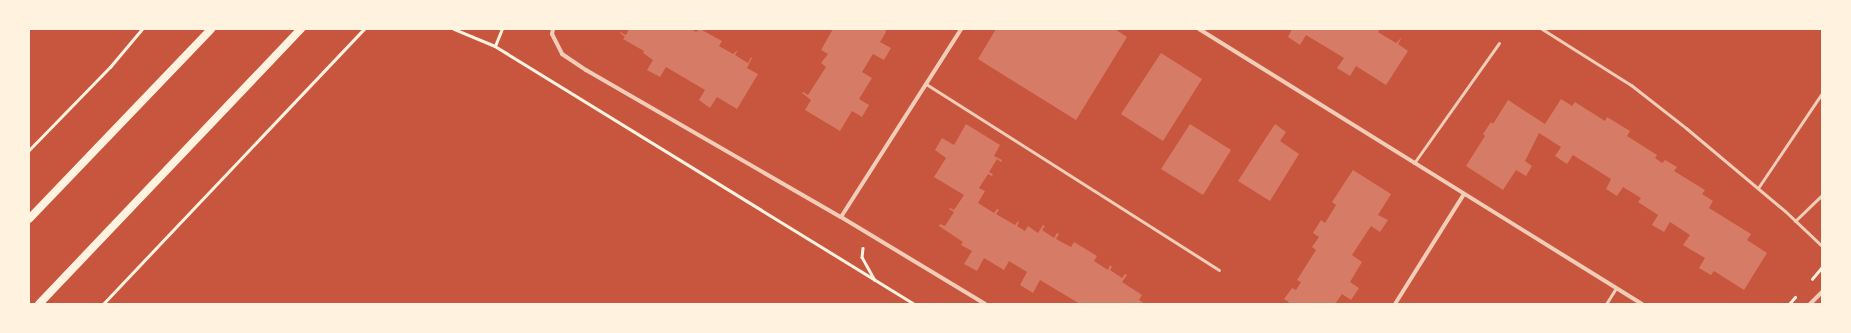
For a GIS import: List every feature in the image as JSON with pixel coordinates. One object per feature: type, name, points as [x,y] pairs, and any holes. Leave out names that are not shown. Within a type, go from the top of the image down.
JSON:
[{"type":"main road","points":[[29,219],[211,29]]},
{"type":"main road","points":[[39,304],[301,29]]},
{"type":"street","points":[[553,29],[552,34],[562,54],[586,70],[866,231],[985,304]]},
{"type":"street","points":[[841,217],[960,29]]},
{"type":"street","points":[[1199,29],[1642,304]]},
{"type":"street","points":[[1395,304],[1464,194]]},
{"type":"street","points":[[1810,304],[1822,293]]},
{"type":"lane","points":[[1542,29],[1631,85],[1686,128],[1758,188],[1822,246]]},
{"type":"lane","points":[[1414,162],[1499,43]]},
{"type":"lane","points":[[926,84],[1219,270]]},
{"type":"lane","points":[[1758,188],[1822,93]]},
{"type":"lane","points":[[1795,221],[1822,195]]},
{"type":"lane","points":[[1606,304],[1616,288]]},
{"type":"path","points":[[29,150],[110,67],[142,29]]},
{"type":"path","points":[[103,304],[364,29]]},
{"type":"path","points":[[454,29],[495,46],[914,304]]},
{"type":"path","points":[[495,46],[502,29]]},
{"type":"path","points":[[866,231],[862,256],[876,280]]},
{"type":"building","points":[[629,29],[691,29],[696,32],[700,29],[722,41],[719,46],[733,54],[738,50],[735,55],[748,63],[751,57],[752,58],[747,68],[758,74],[737,109],[717,97],[710,108],[699,100],[705,90],[666,67],[660,77],[647,70],[653,60],[643,53],[644,51],[623,39],[625,37],[620,33],[626,35]]},
{"type":"building","points":[[833,29],[885,29],[886,32],[880,42],[891,48],[884,60],[873,54],[862,72],[872,78],[859,99],[869,105],[862,117],[852,111],[840,131],[805,110],[811,100],[802,93],[803,92],[808,95],[826,67],[821,63],[828,54],[821,50]]},
{"type":"building","points":[[996,29],[1115,29],[1127,37],[1076,120],[978,59]]},
{"type":"building","points":[[1292,29],[1380,29],[1378,32],[1396,43],[1402,37],[1398,44],[1408,51],[1386,85],[1356,66],[1350,76],[1337,68],[1344,58],[1306,35],[1300,45],[1288,37]]},
{"type":"building","points":[[1161,53],[1202,79],[1163,141],[1121,114]]},
{"type":"building","points":[[1561,99],[1572,106],[1575,102],[1605,121],[1607,117],[1630,131],[1627,136],[1657,155],[1655,158],[1662,163],[1665,160],[1677,167],[1674,171],[1705,190],[1702,194],[1713,201],[1709,208],[1751,234],[1747,240],[1767,253],[1744,290],[1714,271],[1711,275],[1699,268],[1705,258],[1683,245],[1690,235],[1670,222],[1664,232],[1652,225],[1658,215],[1638,202],[1641,198],[1623,187],[1617,196],[1606,189],[1611,179],[1573,155],[1567,164],[1555,156],[1561,147],[1539,133],[1525,161],[1532,166],[1526,176],[1516,170],[1503,190],[1466,166],[1485,136],[1483,134],[1491,122],[1493,124],[1508,100],[1545,124]]},
{"type":"building","points":[[966,124],[1000,145],[994,156],[1002,160],[1001,162],[997,159],[989,172],[993,174],[992,176],[988,174],[979,188],[985,191],[978,203],[994,213],[997,209],[999,210],[996,214],[1015,225],[1018,221],[1017,226],[1025,231],[1028,226],[1038,233],[1043,225],[1045,226],[1042,230],[1054,238],[1057,233],[1059,234],[1056,239],[1071,247],[1074,242],[1097,256],[1094,261],[1108,270],[1110,265],[1112,267],[1110,270],[1122,278],[1125,274],[1127,275],[1122,282],[1142,295],[1139,300],[1145,304],[1080,304],[1040,280],[1033,293],[1020,285],[1027,272],[1009,261],[1004,270],[984,258],[977,271],[964,264],[972,251],[961,245],[963,242],[939,226],[940,224],[945,226],[954,212],[949,209],[954,210],[964,195],[934,177],[946,158],[935,150],[942,138],[954,145]]},
{"type":"building","points":[[1190,124],[1231,150],[1203,195],[1161,169]]},
{"type":"building","points":[[1275,124],[1286,132],[1280,141],[1299,154],[1270,201],[1238,181]]},
{"type":"building","points":[[1353,170],[1391,194],[1378,215],[1388,220],[1380,232],[1371,226],[1352,255],[1362,262],[1350,282],[1359,288],[1351,300],[1342,294],[1335,304],[1287,304],[1289,302],[1284,299],[1292,288],[1296,290],[1301,282],[1297,280],[1316,250],[1312,247],[1319,237],[1313,233],[1321,220],[1325,223],[1336,205],[1332,202]]}]
